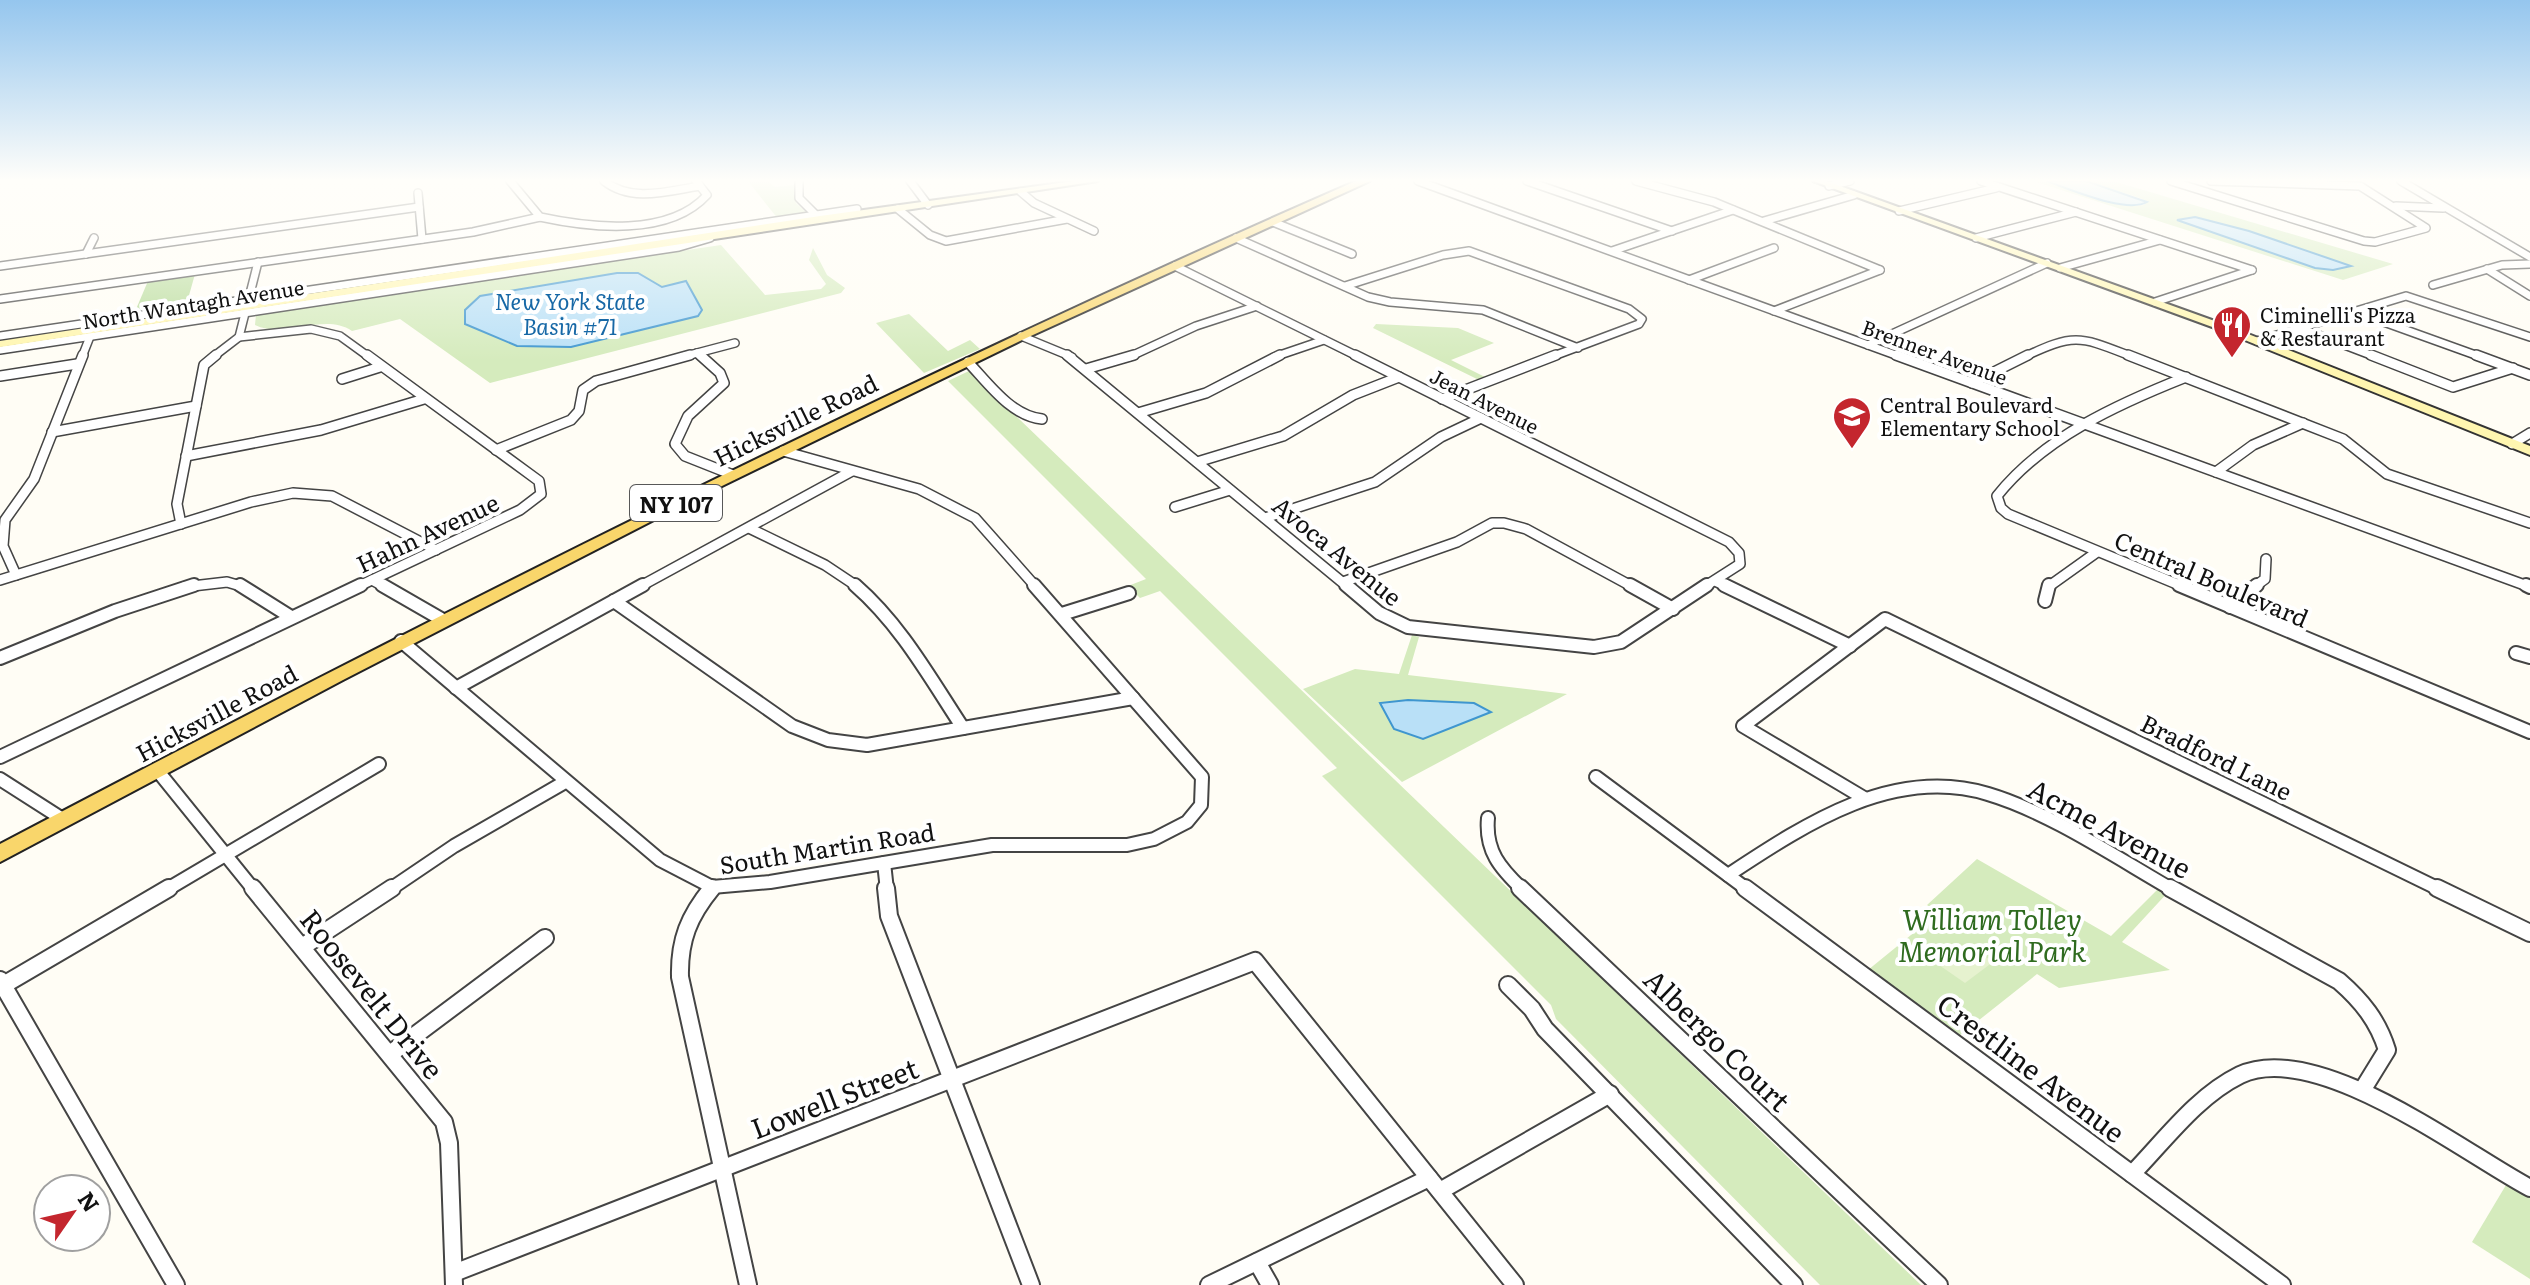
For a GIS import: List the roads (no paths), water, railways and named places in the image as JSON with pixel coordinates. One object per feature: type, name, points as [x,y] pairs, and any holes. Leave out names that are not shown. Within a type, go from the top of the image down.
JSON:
[{"type":"main road","name":"North Wantagh Avenue","points":[[0,344],[91,333],[665,241]]},
{"type":"main road","name":"Hicksville Road","points":[[0,854],[441,619],[1021,336],[1230,241]]},
{"type":"main road","points":[[1984,241],[2064,267],[2257,341],[2530,451]]},
{"type":"street","points":[[86,254],[93,241]]},
{"type":"street","points":[[0,266],[178,241]]},
{"type":"street","points":[[0,299],[408,241]]},
{"type":"street","name":"North Wantagh Avenue","points":[[641,244],[661,241]]},
{"type":"street","name":"North Wantagh Avenue","points":[[0,336],[248,306],[679,247],[698,241]]},
{"type":"street","points":[[1243,241],[1345,286],[1390,302],[1483,310],[1578,348]]},
{"type":"street","points":[[1320,241],[1352,254]]},
{"type":"street","name":"Brenner Avenue","points":[[1581,241],[2530,587]]},
{"type":"street","points":[[1611,252],[1643,241]]},
{"type":"street","points":[[1774,311],[1880,270],[1811,241]]},
{"type":"street","points":[[2064,267],[2157,241]]},
{"type":"street","points":[[2155,302],[2252,270],[2163,241]]},
{"type":"street","points":[[2503,241],[2530,257]]},
{"type":"street","points":[[1689,280],[1774,248]]},
{"type":"street","points":[[1345,286],[1452,253],[1480,253],[1629,309],[1637,313],[1641,321],[1442,399]]},
{"type":"street","points":[[181,524],[177,504],[206,360],[239,337],[258,262]]},
{"type":"street","points":[[1868,345],[2047,263]]},
{"type":"street","points":[[2433,285],[2487,269],[2530,264]]},
{"type":"street","name":"Jean Avenue","points":[[1175,266],[1729,542],[1739,553],[1740,564],[1717,582]]},
{"type":"street","points":[[2487,269],[2530,296]]},
{"type":"street","points":[[2257,341],[2406,296],[2530,337]]},
{"type":"street","points":[[1086,369],[1131,357],[1196,326],[1257,306]]},
{"type":"street","points":[[2356,311],[2530,375]]},
{"type":"street","points":[[2300,328],[2453,387],[2513,368]]},
{"type":"street","name":"Hahn Avenue","points":[[0,757],[520,510],[541,494],[539,481],[331,332],[294,330],[239,337]]},
{"type":"street","name":"North Wantagh Avenue","points":[[0,350],[91,333]]},
{"type":"street","points":[[16,575],[3,546],[2,528],[34,479],[91,333]]},
{"type":"street","name":"Avoca Avenue","points":[[1021,336],[1062,351],[1086,369],[1379,613],[1408,627],[1594,647],[1621,642],[1717,582]]},
{"type":"street","points":[[1972,383],[2035,350],[2057,341],[2080,337],[2352,443],[2373,466],[2387,474],[2530,523]]},
{"type":"street","points":[[1138,413],[1206,393],[1270,359],[1324,340]]},
{"type":"street","points":[[496,450],[571,420],[579,411],[583,390],[596,381],[735,343]]},
{"type":"street","points":[[697,353],[720,373],[724,383],[694,407],[677,434],[675,444],[685,456],[733,475]]},
{"type":"street","points":[[968,362],[1020,413],[1030,419],[1042,419]]},
{"type":"street","points":[[0,376],[77,364]]},
{"type":"street","points":[[342,379],[380,367]]},
{"type":"street","points":[[1197,462],[1283,436],[1353,395],[1399,377]]},
{"type":"street","points":[[2087,425],[2138,395],[2186,377]]},
{"type":"street","points":[[186,456],[321,430],[424,399]]},
{"type":"street","points":[[52,432],[196,406]]},
{"type":"street","points":[[1265,518],[1375,482],[1441,437],[1481,418]]},
{"type":"street","points":[[2216,472],[2253,445],[2303,423]]},
{"type":"street","name":"Central Boulevard","points":[[2087,425],[2024,463],[1997,496],[2001,508],[2008,514],[2097,552],[2530,732]]},
{"type":"street","points":[[2512,444],[2530,433]]},
{"type":"street","points":[[783,451],[936,496],[975,518],[1133,698]]},
{"type":"street","points":[[456,688],[852,471]]},
{"type":"street","points":[[1175,507],[1230,490]]},
{"type":"street","points":[[0,580],[273,496],[316,493],[340,499],[436,550]]},
{"type":"street","points":[[1343,582],[1457,542],[1485,526],[1504,523],[1526,529],[1673,609]]},
{"type":"street","points":[[749,528],[819,561],[866,595],[889,622],[963,728]]},
{"type":"street","points":[[2045,601],[2048,586],[2097,552]]},
{"type":"street","points":[[2230,607],[2265,579],[2266,559]]},
{"type":"street","points":[[372,580],[441,619]]},
{"type":"street","points":[[0,658],[169,592],[214,581],[238,584],[291,617]]},
{"type":"street","points":[[1717,582],[1850,646],[1743,726],[1864,798]]},
{"type":"street","points":[[1062,614],[1129,593]]},
{"type":"street","points":[[614,601],[792,726],[816,738],[840,744],[867,745],[1133,698]]},
{"type":"street","name":"Bradford Lane","points":[[1850,646],[1885,619],[2530,933]]},
{"type":"street","name":"South Martin Road","points":[[401,641],[660,860],[712,887],[770,882],[992,845],[1127,845],[1172,831],[1194,816],[1201,805],[1202,777],[1133,698]]},
{"type":"street","points":[[2516,653],[2530,657]]},
{"type":"street","points":[[176,1285],[1,984],[379,764]]},
{"type":"street","name":"Roosevelt Drive","points":[[157,770],[444,1122],[449,1143],[454,1279]]},
{"type":"street","name":"Crestline Avenue","points":[[1596,777],[2282,1285]]},
{"type":"street","points":[[0,779],[64,820]]},
{"type":"street","points":[[302,947],[454,846],[565,782]]},
{"type":"street","name":"Acme Avenue","points":[[1728,875],[1823,815],[1864,798],[1940,785],[1990,793],[2029,810],[2321,969],[2355,994],[2382,1030],[2387,1050],[2363,1089]]},
{"type":"street","name":"Albergo Court","points":[[1488,818],[1486,837],[1501,869],[1939,1285]]},
{"type":"street","points":[[884,863],[889,916],[1031,1285]]},
{"type":"street","points":[[712,887],[688,916],[678,955],[680,977],[748,1285]]},
{"type":"street","points":[[390,1054],[545,938]]},
{"type":"street","name":"Lowell Street","points":[[454,1279],[723,1168],[1255,961],[1435,1185]]},
{"type":"street","points":[[1508,985],[1532,1009],[1545,1029],[1794,1285]]},
{"type":"street","points":[[2132,1174],[2216,1091],[2243,1074],[2275,1070],[2308,1073],[2363,1089],[2530,1188]]},
{"type":"street","points":[[1209,1285],[1435,1185],[1610,1094]]},
{"type":"street","points":[[1435,1185],[1515,1285]]},
{"type":"street","points":[[1257,1262],[1270,1285]]},
{"type":"water","points":[[2237,241],[2278,241],[2351,266],[2333,270],[2315,268]]},
{"type":"water","name":"New York State Basin #71","points":[[617,273],[638,273],[662,287],[686,281],[702,310],[698,316],[571,347],[517,346],[465,324],[465,310],[480,296]]},
{"type":"water","points":[[1408,700],[1474,703],[1491,712],[1423,739],[1394,729],[1380,703]]},
{"type":"place","name":"Ciminelli's Pizza & Restaurant","points":[[2232,359]]},
{"type":"place","name":"Central Boulevard Elementary School","points":[[1852,450]]},
{"type":"park label","name":"William Tolley Memorial Park","points":[[1992,934]]}]
